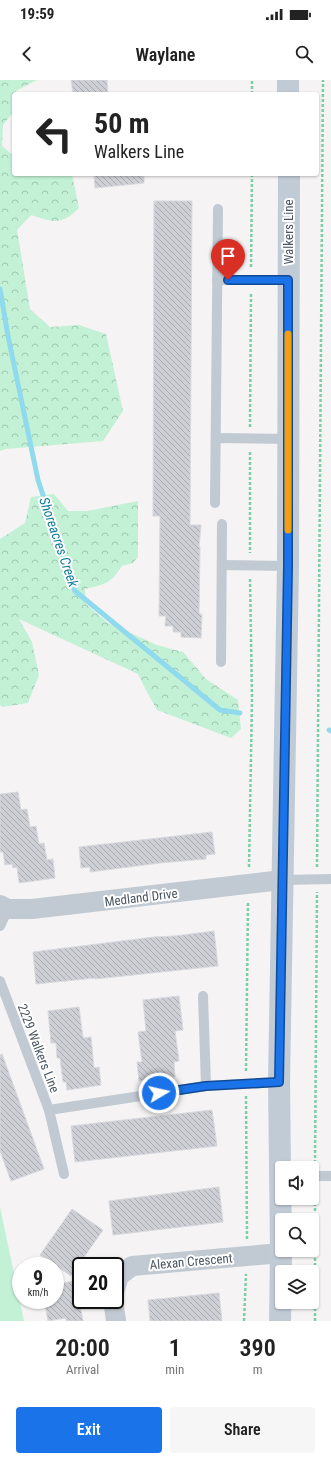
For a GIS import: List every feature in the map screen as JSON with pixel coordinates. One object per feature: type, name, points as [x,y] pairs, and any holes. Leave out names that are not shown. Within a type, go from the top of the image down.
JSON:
[{"type":"main road","points":[[288,80],[288,92]]},
{"type":"main road","name":"Walkers Line","points":[[281,1161],[279,1082],[288,566],[288,176]]},
{"type":"main road","name":"Walkers Line","points":[[280,1321],[281,1257]]},
{"type":"street","name":"Medland Drive","points":[[2,913],[282,880]]},
{"type":"street","name":"Alexan Crescent","points":[[124,1272],[132,1266],[275,1254]]},
{"type":"street","points":[[114,1309],[116,1321]]},
{"type":"lane","points":[[215,503],[218,208]]},
{"type":"lane","points":[[217,280],[288,280]]},
{"type":"lane","points":[[216,438],[288,439]]},
{"type":"lane","points":[[221,662],[222,524]]},
{"type":"lane","points":[[222,565],[288,566]]},
{"type":"lane","points":[[282,880],[331,879]]},
{"type":"lane","name":"2229 Walkers Line","points":[[0,981],[49,1110],[206,1086],[279,1082]]},
{"type":"lane","points":[[203,996],[206,1086]]},
{"type":"lane","points":[[49,1110],[64,1174]]},
{"type":"lane","points":[[319,1176],[331,1176]]},
{"type":"path","points":[[252,80],[252,92]]},
{"type":"path","points":[[314,1161],[323,80]]},
{"type":"path","points":[[244,1321],[247,1256],[246,1084],[252,700],[250,566],[252,176]]},
{"type":"path","points":[[314,1205],[315,1321]]},
{"type":"green space","points":[[0,80],[37,80],[16,92],[12,92],[12,114],[3,125],[2,146],[12,154],[12,176],[72,176],[79,208],[67,218],[56,221],[31,215],[17,230],[30,309],[50,327],[79,325],[106,334],[123,411],[103,441],[6,449],[0,451]]},
{"type":"green space","points":[[54,494],[68,511],[87,511],[138,501],[138,557],[133,563],[122,566],[111,580],[98,586],[85,589],[86,604],[108,623],[157,645],[183,652],[206,679],[238,700],[241,729],[231,738],[157,710],[138,674],[19,619],[32,642],[39,675],[28,703],[2,707],[0,705],[0,539],[25,523],[31,497]]},
{"type":"green space","points":[[0,1207],[12,1264],[12,1309],[21,1309],[24,1321],[0,1321]]},
{"type":"building","points":[[71,80],[107,80],[108,92],[73,92]]},
{"type":"building","points":[[94,176],[144,176],[144,183],[95,188]]},
{"type":"building","points":[[154,201],[192,201],[190,525],[201,525],[199,547],[199,614],[202,614],[201,638],[181,637],[181,632],[173,632],[173,626],[165,626],[166,616],[159,616],[160,516],[153,516]]},
{"type":"building","points":[[18,792],[21,810],[27,809],[30,827],[36,826],[39,844],[44,843],[47,860],[53,859],[55,878],[19,883],[17,867],[13,868],[12,864],[5,865],[3,852],[0,852],[0,794]]},
{"type":"building","points":[[212,832],[215,854],[206,855],[206,859],[90,872],[90,867],[81,868],[79,847]]},
{"type":"building","points":[[214,931],[218,966],[36,984],[33,952]]},
{"type":"building","points":[[179,996],[183,1030],[175,1031],[179,1061],[174,1062],[175,1077],[139,1081],[137,1062],[142,1062],[138,1032],[146,1031],[143,1000]]},
{"type":"building","points":[[79,1007],[83,1038],[91,1037],[94,1068],[99,1067],[101,1085],[67,1090],[66,1082],[63,1082],[60,1058],[57,1058],[56,1043],[51,1043],[48,1011]]},
{"type":"building","points":[[2,1054],[44,1169],[11,1181],[0,1151],[0,1055]]},
{"type":"building","points":[[212,1110],[217,1146],[75,1162],[71,1126]]},
{"type":"building","points":[[219,1187],[223,1222],[113,1235],[109,1201]]},
{"type":"building","points":[[72,1209],[103,1230],[84,1257],[72,1257],[71,1276],[64,1271],[64,1257],[43,1257],[40,1255]]},
{"type":"building","points":[[72,1281],[72,1309],[81,1309],[83,1321],[66,1321],[66,1318],[48,1321],[46,1309],[64,1309],[64,1283]]},
{"type":"building","points":[[219,1293],[222,1321],[150,1321],[148,1300]]},
{"type":"waterway","name":"Shoreacres Creek","points":[[0,289],[8,336],[38,480],[75,591],[220,710],[240,713]]},
{"type":"slow traffic","points":[[288,334],[288,530]]},
{"type":"route","points":[[159,1093],[206,1086],[279,1082],[288,566],[288,280],[228,280]]}]
